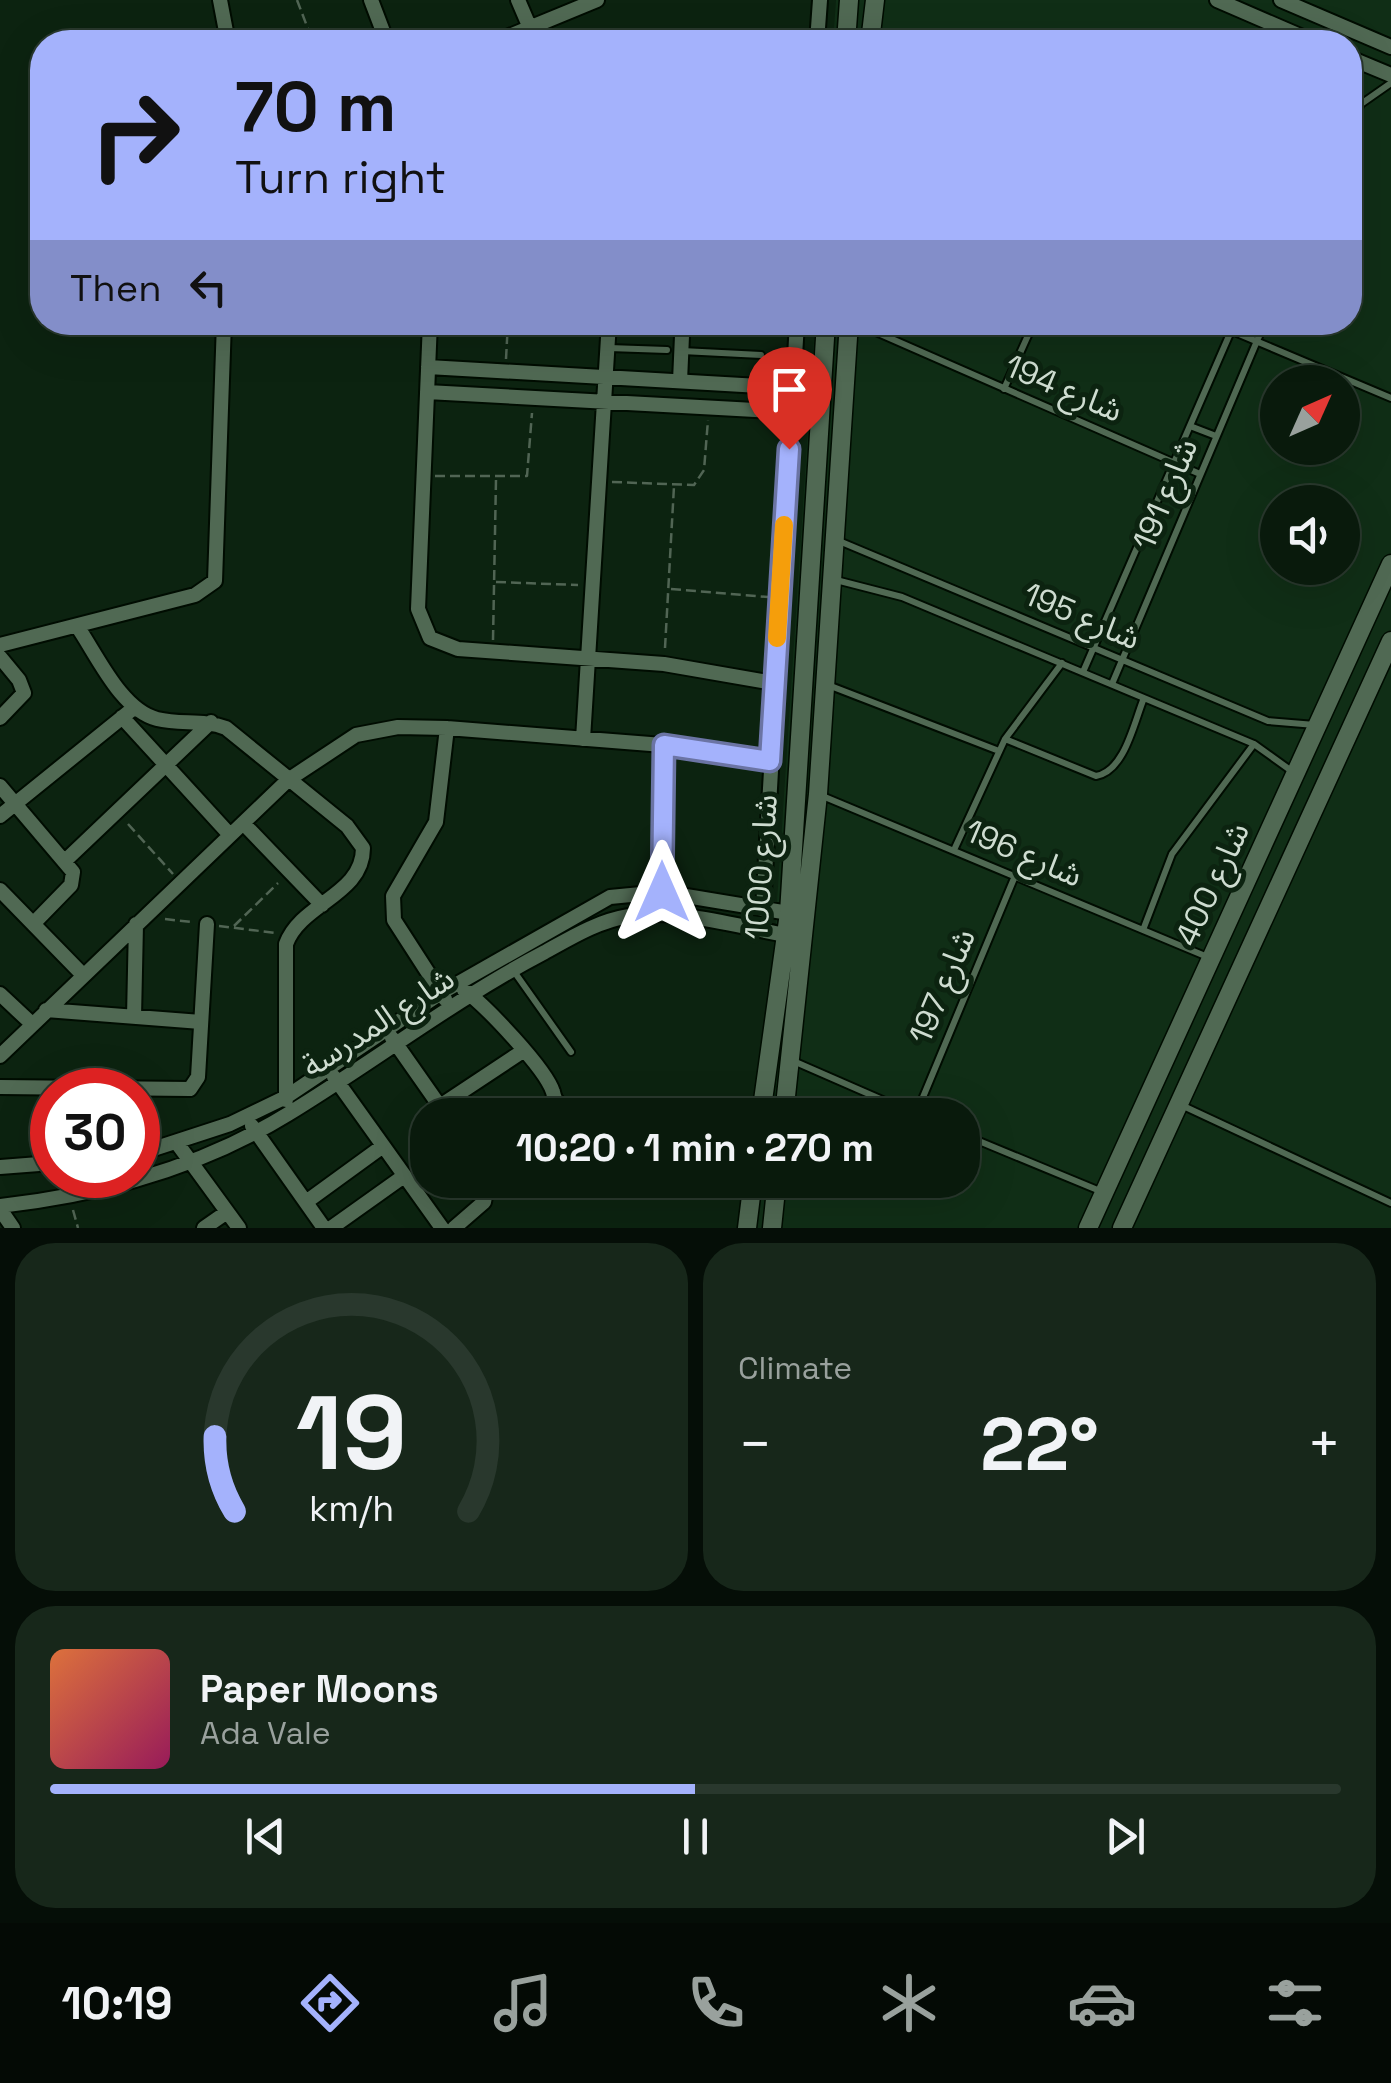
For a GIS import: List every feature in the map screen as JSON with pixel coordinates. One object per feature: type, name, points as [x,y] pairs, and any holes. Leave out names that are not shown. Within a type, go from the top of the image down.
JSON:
[{"type":"street","points":[[220,0],[226,30]]},
{"type":"street","points":[[371,0],[382,30]]},
{"type":"street","points":[[518,0],[530,28]]},
{"type":"street","points":[[525,30],[597,0]]},
{"type":"street","points":[[818,30],[820,0]]},
{"type":"street","points":[[847,30],[849,0]]},
{"type":"street","points":[[871,30],[875,0]]},
{"type":"street","points":[[1217,0],[1286,30]]},
{"type":"street","points":[[1281,0],[1351,30]]},
{"type":"street","points":[[1362,35],[1391,47]]},
{"type":"street","points":[[1362,63],[1391,76]]},
{"type":"street","points":[[0,645],[195,595],[215,581],[224,335]]},
{"type":"street","points":[[429,335],[421,625],[443,646],[664,664],[774,683]]},
{"type":"street","points":[[583,739],[608,335]]},
{"type":"street","points":[[763,909],[796,335]]},
{"type":"street","name":"شارع 1000","points":[[763,1098],[789,913],[825,335]]},
{"type":"street","name":"شارع 1000","points":[[786,1098],[818,794],[832,538],[850,335]]},
{"type":"street","points":[[677,346],[680,381]]},
{"type":"street","points":[[428,367],[793,388]]},
{"type":"street","points":[[708,405],[710,383]]},
{"type":"street","points":[[427,392],[792,412]]},
{"type":"street","name":"شارع 400","points":[[1088,1228],[1316,725],[1389,574]]},
{"type":"street","points":[[78,626],[128,712],[166,765],[230,835]]},
{"type":"street","name":"شارع 400","points":[[1122,1228],[1391,641]]},
{"type":"street","points":[[0,657],[19,680],[24,694],[0,718]]},
{"type":"street","points":[[128,712],[158,720],[210,722],[226,728],[357,835],[363,848],[358,874],[294,928],[286,944],[286,1116]]},
{"type":"street","points":[[0,816],[128,712]]},
{"type":"street","points":[[66,860],[210,722]]},
{"type":"street","points":[[0,1056],[288,780],[356,735],[398,726],[447,728],[664,745],[770,761]]},
{"type":"street","points":[[447,728],[436,822],[393,896],[391,908],[394,920],[450,1007]]},
{"type":"street","points":[[662,892],[664,745]]},
{"type":"street","points":[[0,786],[66,860],[72,872],[71,885],[33,924]]},
{"type":"street","points":[[243,823],[322,905]]},
{"type":"street","points":[[0,890],[82,974]]},
{"type":"street","name":"شارع المدرسة","points":[[160,1148],[246,1117],[286,1097],[441,992],[585,907],[610,897],[662,892],[789,913]]},
{"type":"street","name":"شارع المدرسة","points":[[0,1207],[68,1199],[190,1161],[256,1131],[286,1116],[470,994],[592,927],[633,915],[654,914],[787,935]]},
{"type":"street","points":[[134,1017],[136,924]]},
{"type":"street","points":[[160,1089],[190,1089],[198,1077],[207,924]]},
{"type":"street","points":[[455,984],[470,994],[523,1051],[552,1087],[554,1098]]},
{"type":"street","points":[[0,994],[32,1024]]},
{"type":"street","points":[[46,1010],[201,1022]]},
{"type":"street","points":[[386,1030],[434,1098]]},
{"type":"street","points":[[460,1098],[523,1051]]},
{"type":"street","points":[[328,1068],[442,1228]]},
{"type":"street","points":[[0,1087],[30,1088]]},
{"type":"street","points":[[246,1117],[328,1228],[404,1176]]},
{"type":"street","points":[[177,1143],[238,1228]]},
{"type":"street","points":[[306,1202],[383,1146]]},
{"type":"street","points":[[0,1167],[30,1165]]},
{"type":"street","points":[[454,1228],[485,1198]]},
{"type":"street","points":[[747,1228],[751,1198]]},
{"type":"street","points":[[772,1228],[775,1198]]},
{"type":"street","points":[[0,1207],[13,1228]]},
{"type":"street","points":[[204,1228],[227,1212]]},
{"type":"lane","points":[[1362,104],[1391,83]]},
{"type":"lane","name":"شارع 194","points":[[881,335],[1200,474]]},
{"type":"lane","points":[[1004,389],[1028,335]]},
{"type":"lane","name":"شارع 191","points":[[1083,672],[1230,335]]},
{"type":"lane","points":[[1248,335],[1391,398]]},
{"type":"lane","name":"شارع 191","points":[[1112,684],[1260,335]]},
{"type":"lane","points":[[608,348],[677,346],[761,354]]},
{"type":"lane","points":[[1190,426],[1216,436]]},
{"type":"lane","name":"شارع 195","points":[[832,538],[1268,721],[1316,725]]},
{"type":"lane","name":"شارع 195","points":[[830,579],[902,597],[1112,684],[1254,744],[1296,774]]},
{"type":"lane","points":[[954,850],[1004,739],[1062,664]]},
{"type":"lane","points":[[824,684],[999,751]]},
{"type":"lane","points":[[1004,739],[1096,776],[1106,774],[1118,760],[1144,698]]},
{"type":"lane","points":[[1143,930],[1172,854],[1254,744]]},
{"type":"lane","name":"شارع 196","points":[[818,794],[1211,959]]},
{"type":"lane","name":"شارع 197","points":[[924,1098],[1015,876]]},
{"type":"lane","points":[[513,969],[571,1052]]},
{"type":"lane","points":[[790,1060],[878,1098]]},
{"type":"lane","points":[[552,1087],[560,1098]]},
{"type":"lane","points":[[1178,1104],[1391,1202]]},
{"type":"lane","points":[[980,1141],[1104,1193]]},
{"type":"path","points":[[297,0],[308,30]]},
{"type":"path","points":[[505,370],[507,335]]},
{"type":"path","points":[[424,476],[523,479],[530,472],[532,397]]},
{"type":"path","points":[[600,481],[694,485],[701,479],[708,405]]},
{"type":"path","points":[[492,651],[496,479]]},
{"type":"path","points":[[664,664],[674,486]]},
{"type":"path","points":[[494,582],[594,586]]},
{"type":"path","points":[[668,589],[779,598]]},
{"type":"path","points":[[117,812],[180,882]]},
{"type":"path","points":[[232,928],[289,871]]},
{"type":"path","points":[[68,1199],[78,1228]]},
{"type":"shaded area","points":[[836,0],[1391,0],[1391,1228],[756,1228],[758,1198],[980,1198],[980,1098],[764,1098],[814,335],[1362,335],[1362,30],[834,30]]},
{"type":"slow traffic","points":[[777,638],[784,525]]},
{"type":"route","points":[[662,892],[664,745],[770,761],[789,449]]}]
